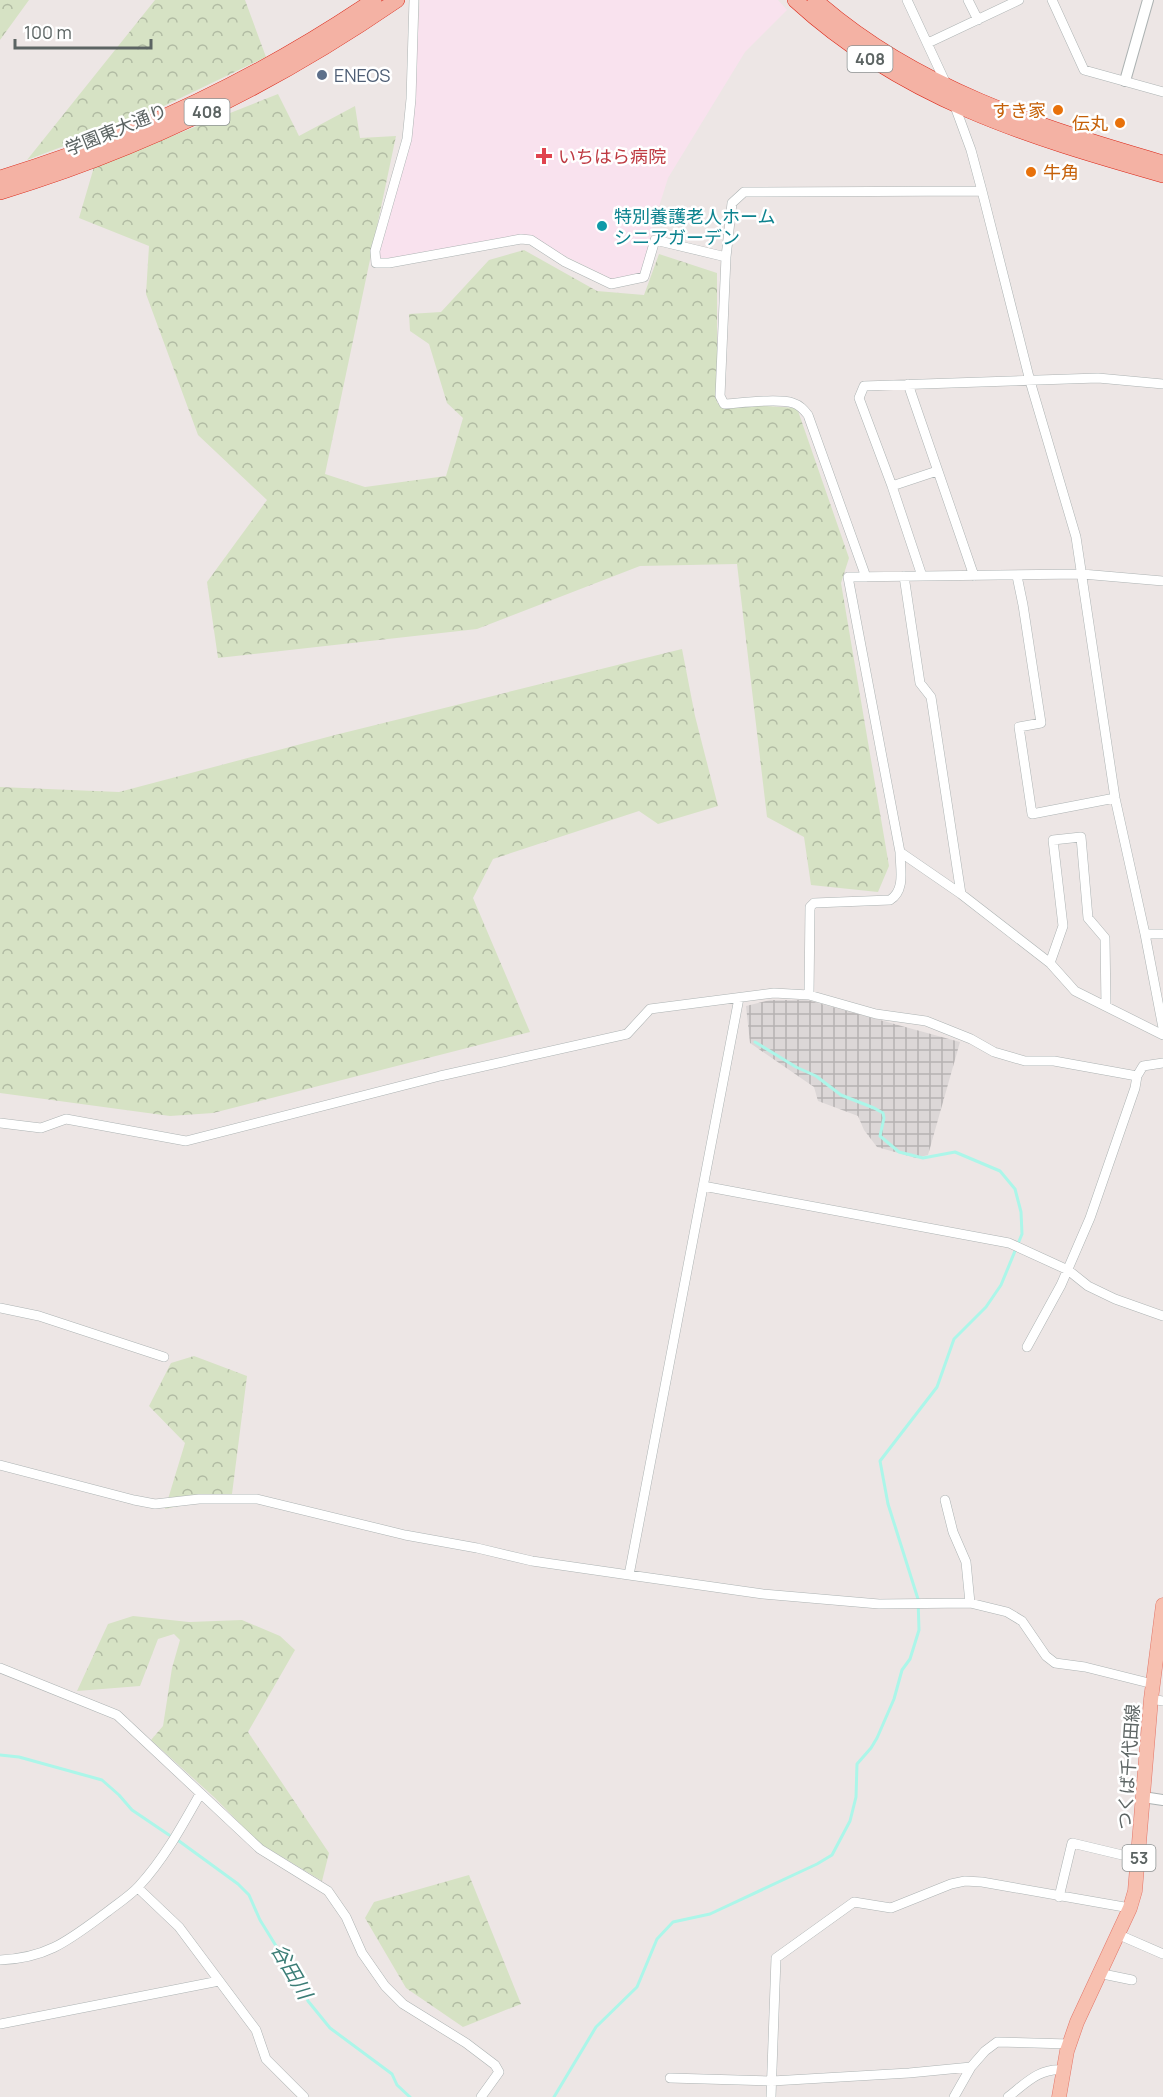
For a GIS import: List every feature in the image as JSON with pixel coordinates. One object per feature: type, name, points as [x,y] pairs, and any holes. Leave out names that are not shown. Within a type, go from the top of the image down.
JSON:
[{"type":"highway","name":"学園東大通り","points":[[0,178],[132,132],[306,44],[374,0]]},
{"type":"highway","name":"学園東大通り","points":[[0,192],[83,165],[200,116],[285,71],[398,0]]},
{"type":"highway","name":"408","points":[[795,0],[861,53],[918,87],[998,124],[1163,176]]},
{"type":"highway","name":"408","points":[[815,0],[892,57],[947,87],[1050,129],[1163,162]]},
{"type":"main road","name":"つくば千代田線","points":[[1059,2097],[1069,2044],[1087,1997],[1130,1908],[1135,1891],[1143,1797],[1157,1700],[1153,1683],[1163,1605]]},
{"type":"street","points":[[414,0],[411,99],[407,139],[375,251],[376,262],[389,263],[521,239],[531,240],[557,258],[611,284],[644,277],[655,240],[726,257]]},
{"type":"street","points":[[907,0],[947,87],[971,150],[1030,381],[1076,537],[1115,798],[1163,1028]]},
{"type":"street","points":[[968,0],[978,20]]},
{"type":"street","points":[[928,43],[1019,0]]},
{"type":"street","points":[[1052,0],[1084,70],[1163,92]]},
{"type":"street","points":[[1125,81],[1148,0]]},
{"type":"street","points":[[866,576],[803,408],[794,403],[783,402],[724,404],[720,396],[726,257],[732,203],[744,192],[982,191]]},
{"type":"street","points":[[922,576],[859,398],[864,386],[1098,378],[1163,384]]},
{"type":"street","points":[[908,384],[974,576]]},
{"type":"street","points":[[892,486],[938,471]]},
{"type":"street","points":[[809,995],[810,907],[814,903],[890,900],[897,896],[901,887],[900,852],[848,577],[1082,574],[1163,581]]},
{"type":"street","points":[[904,576],[920,683],[931,698],[961,894]]},
{"type":"street","points":[[1017,576],[1041,723],[1019,727],[1032,814],[1115,798]]},
{"type":"street","points":[[1050,963],[1063,926],[1053,840],[1081,837],[1088,918],[1106,938],[1106,1006]]},
{"type":"street","points":[[900,852],[961,894],[1050,963],[1075,991],[1163,1035]]},
{"type":"street","points":[[1145,934],[1163,934]]},
{"type":"street","points":[[0,1123],[41,1128],[66,1119],[186,1141],[440,1076],[627,1034],[650,1009],[774,993],[809,995],[876,1014],[926,1021],[971,1039],[994,1052],[1025,1061],[1054,1061],[1137,1076]]},
{"type":"street","points":[[629,1575],[738,998]]},
{"type":"street","points":[[1027,1347],[1068,1270],[1090,1218],[1135,1088],[1137,1076],[1143,1066],[1163,1063]]},
{"type":"street","points":[[704,1186],[1009,1243],[1068,1270],[1088,1286],[1115,1299],[1163,1316]]},
{"type":"street","points":[[0,1308],[39,1316],[164,1357]]},
{"type":"street","points":[[0,1466],[155,1504],[199,1499],[257,1499],[532,1561],[763,1594],[879,1604],[970,1603],[1007,1612],[1022,1621],[1046,1656],[1055,1663],[1153,1683]]},
{"type":"street","points":[[945,1500],[953,1532],[966,1562],[970,1603]]},
{"type":"street","points":[[0,1668],[117,1715],[260,1849],[328,1891],[346,1917],[362,1953],[385,1986],[403,2004],[466,2043],[495,2065],[499,2072],[481,2097]]},
{"type":"street","points":[[0,1960],[24,1959],[46,1952],[76,1935],[138,1888],[171,1846],[200,1794]]},
{"type":"street","points":[[1143,1797],[1163,1800]]},
{"type":"street","points":[[1059,1897],[1072,1843],[1139,1859]]},
{"type":"street","points":[[771,2097],[776,1958],[854,1902],[891,1908],[964,1881],[982,1882],[1130,1908]]},
{"type":"street","points":[[138,1888],[179,1927],[256,2030],[266,2059],[304,2097]]},
{"type":"street","points":[[1118,1934],[1163,1954]]},
{"type":"street","points":[[1098,1973],[1132,1980]]},
{"type":"street","points":[[0,2024],[219,1981]]},
{"type":"street","points":[[954,2097],[971,2067],[985,2051],[997,2042],[1069,2044]]},
{"type":"street","points":[[670,2078],[772,2081],[971,2067]]},
{"type":"street","points":[[1008,2097],[1036,2075],[1047,2070],[1063,2070]]},
{"type":"shaded area","name":"いちはら病院","points":[[420,0],[778,0],[787,10],[745,52],[668,178],[652,229],[642,273],[612,279],[553,250],[538,239],[523,235],[384,260],[378,257],[412,134]]},
{"type":"shaded area","points":[[770,1000],[807,1000],[960,1042],[928,1155],[916,1158],[877,1147],[864,1130],[858,1116],[818,1101],[814,1087],[750,1043],[746,1006]]},
{"type":"green space","points":[[0,0],[29,0],[0,40]]},
{"type":"green space","points":[[155,0],[245,0],[266,57],[143,116],[27,160]]},
{"type":"green space","points":[[278,94],[299,136],[355,106],[360,138],[396,136],[325,474],[365,487],[446,476],[463,418],[447,403],[429,344],[410,331],[409,314],[441,312],[489,260],[524,250],[597,291],[644,295],[659,254],[717,273],[717,403],[797,408],[849,558],[841,583],[889,866],[878,892],[811,885],[804,837],[767,817],[737,564],[640,566],[477,629],[218,658],[207,582],[267,500],[198,435],[146,294],[149,246],[79,218],[94,167]]},
{"type":"green space","points":[[682,649],[695,716],[718,806],[658,824],[639,811],[493,859],[473,898],[530,1032],[213,1113],[170,1116],[0,1093],[0,787],[119,792],[335,735]]},
{"type":"green space","points":[[194,1356],[247,1376],[232,1494],[165,1509],[185,1443],[149,1406],[171,1363]]},
{"type":"green space","points":[[133,1616],[189,1622],[242,1620],[280,1636],[295,1650],[248,1732],[329,1853],[322,1881],[259,1843],[215,1798],[151,1740],[163,1726],[172,1668],[180,1640],[174,1634],[158,1639],[140,1686],[77,1691],[108,1624]]},
{"type":"green space","points":[[469,1875],[521,2004],[463,2027],[406,1988],[365,1918],[374,1902]]},
{"type":"waterway","points":[[554,2097],[596,2027],[637,1987],[657,1939],[673,1922],[710,1914],[832,1855],[850,1821],[856,1797],[857,1764],[877,1738],[894,1699],[902,1670],[910,1659],[919,1630],[918,1599],[888,1504],[880,1461],[937,1387],[954,1339],[986,1307],[1001,1285],[1022,1234],[1021,1212],[1015,1189],[1000,1171],[955,1152],[923,1158],[899,1152],[880,1136],[883,1113],[841,1095],[816,1076],[796,1067],[755,1042]]},
{"type":"waterway","name":"谷田川","points":[[0,1755],[19,1757],[102,1780],[132,1810],[169,1835]]},
{"type":"waterway","name":"谷田川","points":[[179,1841],[238,1884],[249,1895],[260,1920],[298,1977],[308,2001],[330,2028],[392,2074],[397,2085],[410,2097]]},
{"type":"place","name":"ENEOS","points":[[322,75]]},
{"type":"place","name":"すき家","points":[[1058,110]]},
{"type":"place","name":"伝丸","points":[[1120,123]]},
{"type":"place","name":"いちはら病院","points":[[544,156]]},
{"type":"place","name":"牛角","points":[[1031,172]]},
{"type":"place","name":"特別養護老人ホーム シニアガーデン","points":[[602,226]]}]
